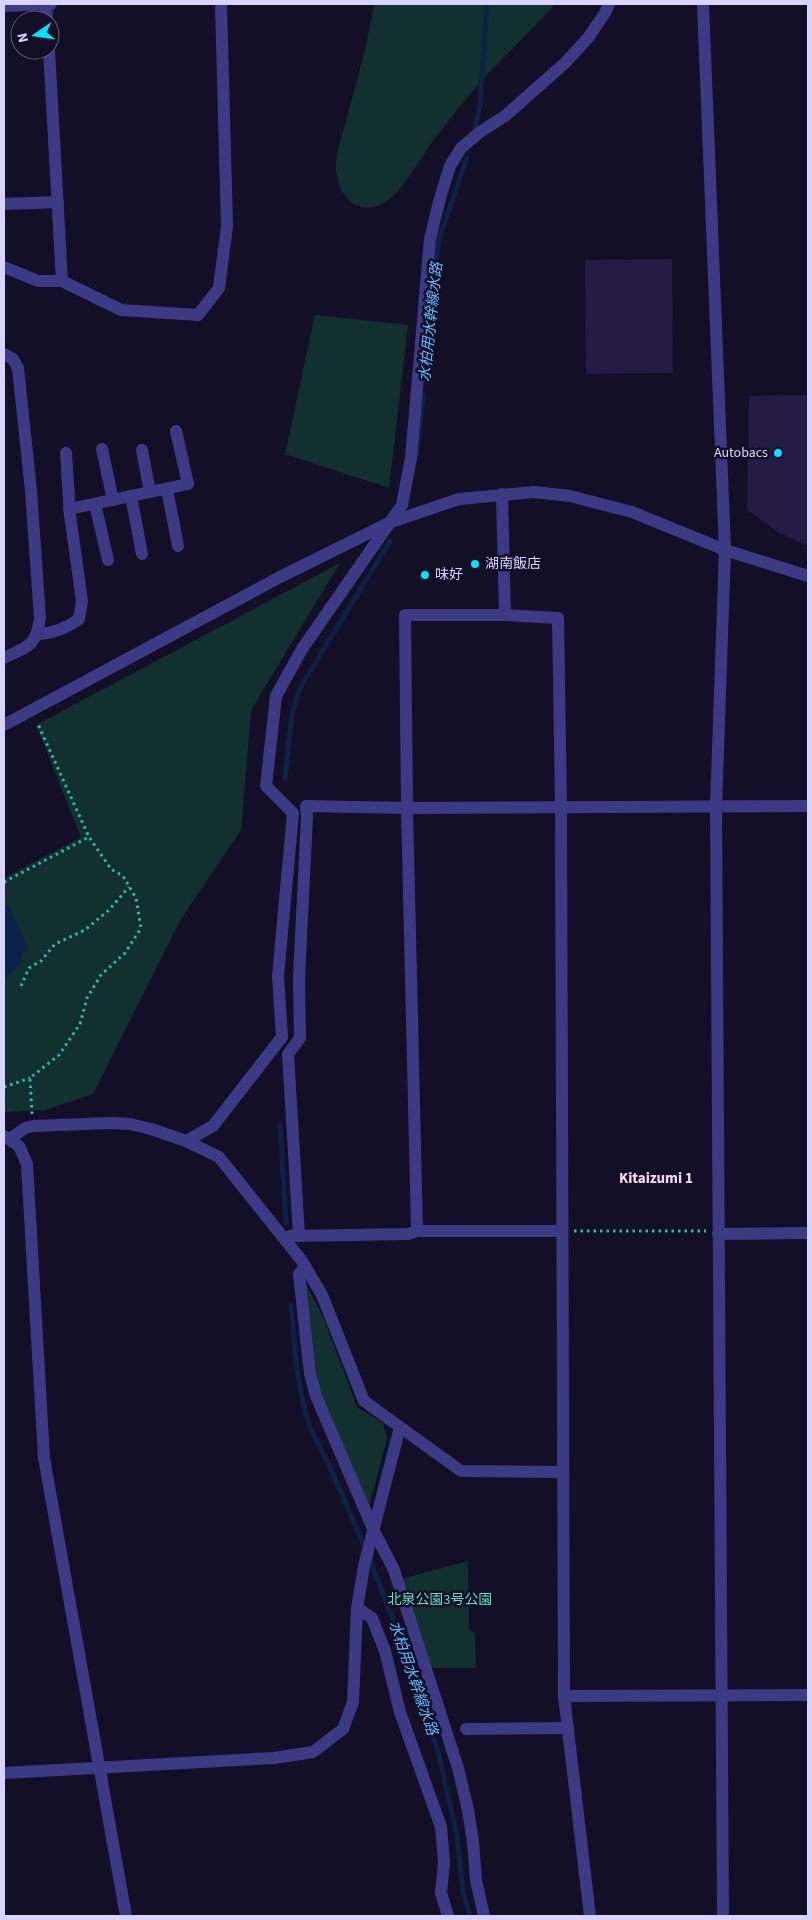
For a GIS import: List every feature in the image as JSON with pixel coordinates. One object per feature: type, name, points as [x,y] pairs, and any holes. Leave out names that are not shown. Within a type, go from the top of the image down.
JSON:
[{"type":"street","points":[[4,6],[51,4]]},
{"type":"street","points":[[4,267],[38,281],[62,281],[122,310],[198,315],[219,288],[227,226],[221,4]]},
{"type":"street","points":[[186,1141],[213,1126],[282,1036],[278,976],[293,813],[266,786],[276,696],[302,649],[402,505],[411,458],[430,239],[450,166],[461,148],[480,132],[505,116],[565,63],[588,38],[609,4]]},
{"type":"street","points":[[704,4],[725,550],[716,806],[723,1916]]},
{"type":"street","points":[[49,60],[62,281]]},
{"type":"street","points":[[4,204],[58,202]]},
{"type":"street","points":[[4,354],[13,359],[18,368],[40,618],[38,634],[30,645],[4,658]]},
{"type":"street","points":[[69,509],[188,484],[176,431]]},
{"type":"street","points":[[102,449],[113,500]]},
{"type":"street","points":[[142,450],[150,492]]},
{"type":"street","points":[[38,634],[52,634],[70,626],[79,618],[82,600],[69,509],[66,453]]},
{"type":"street","points":[[167,489],[178,546]]},
{"type":"street","points":[[4,725],[280,577],[391,522],[459,499],[534,492],[570,496],[632,512],[725,550],[808,576]]},
{"type":"street","points":[[502,494],[504,615]]},
{"type":"street","points":[[131,496],[142,554]]},
{"type":"street","points":[[95,504],[108,560]]},
{"type":"street","points":[[418,1231],[405,615],[504,615],[558,618],[561,807],[564,1696],[590,1916]]},
{"type":"street","points":[[299,1236],[288,1054],[300,1038],[298,985],[308,817],[306,806],[408,808],[808,806]]},
{"type":"street","points":[[282,1025],[300,1024]]},
{"type":"street","points":[[126,1916],[44,1458],[27,1164],[18,1146],[7,1137],[33,1126],[110,1122],[151,1129],[186,1141],[219,1157],[283,1236],[322,1295],[364,1401],[461,1471],[563,1472]]},
{"type":"street","points":[[283,1236],[408,1234],[418,1231],[561,1231]]},
{"type":"street","points":[[718,1234],[808,1233]]},
{"type":"street","points":[[304,1266],[299,1274],[310,1374],[316,1396],[372,1535],[394,1570],[458,1768],[468,1810],[476,1880],[484,1916]]},
{"type":"street","points":[[4,1773],[274,1758],[313,1752],[343,1729],[353,1702],[357,1608],[364,1566],[400,1427]]},
{"type":"street","points":[[357,1608],[372,1618],[385,1651],[400,1712],[441,1827],[444,1862],[441,1893],[448,1916]]},
{"type":"street","points":[[564,1696],[808,1695]]},
{"type":"street","points":[[466,1729],[568,1728]]},
{"type":"path","points":[[4,1087],[30,1078],[59,1055],[80,1024],[88,998],[101,975],[125,953],[141,928],[136,898],[123,876],[111,869],[89,837],[36,721]]},
{"type":"path","points":[[4,882],[89,837]]},
{"type":"path","points":[[21,986],[29,968],[41,961],[55,944],[85,930],[109,910],[129,887]]},
{"type":"path","points":[[30,1078],[33,1126]]},
{"type":"path","points":[[561,1231],[706,1231],[718,1234]]},
{"type":"green space","points":[[374,4],[555,4],[470,94],[434,139],[399,190],[386,202],[367,208],[352,202],[346,196],[338,179],[336,164]]},
{"type":"green space","points":[[315,315],[408,325],[389,488],[285,454]]},
{"type":"green space","points":[[340,563],[251,710],[241,830],[181,919],[93,1094],[45,1110],[4,1112],[4,878],[81,837],[36,725]]},
{"type":"green space","points":[[304,1280],[324,1319],[357,1407],[383,1423],[387,1439],[369,1506],[318,1385]]},
{"type":"green space","name":"北泉公園3号公園","points":[[468,1561],[469,1629],[475,1634],[476,1668],[432,1668],[401,1579]]},
{"type":"water","points":[[4,906],[10,907],[28,947],[23,952],[20,964],[4,980]]},
{"type":"building","points":[[672,259],[673,373],[586,374],[585,260]]},
{"type":"building","name":"Autobacs","points":[[808,395],[808,546],[779,533],[747,510],[749,396]]},
{"type":"waterway","name":"水柏用水幹線水路","points":[[475,128],[480,105],[487,4]]},
{"type":"waterway","name":"水柏用水幹線水路","points":[[426,357],[434,273],[440,236],[467,158]]},
{"type":"waterway","name":"水柏用水幹線水路","points":[[417,454],[423,396]]},
{"type":"waterway","name":"水柏用水幹線水路","points":[[285,778],[292,714],[300,688],[390,541]]},
{"type":"waterway","name":"水柏用水幹線水路","points":[[280,1124],[286,1222]]},
{"type":"waterway","name":"水柏用水幹線水路","points":[[291,1305],[296,1363],[304,1409],[311,1429],[366,1550]]},
{"type":"waterway","name":"水柏用水幹線水路","points":[[369,1558],[394,1622],[439,1755],[457,1836],[463,1892],[470,1916]]},
{"type":"place","name":"Autobacs","points":[[778,453]]},
{"type":"place","name":"湖南飯店","points":[[475,564]]},
{"type":"place","name":"味好","points":[[425,575]]},
{"type":"district","name":"Kitaizumi 1","points":[[656,1178]]}]
